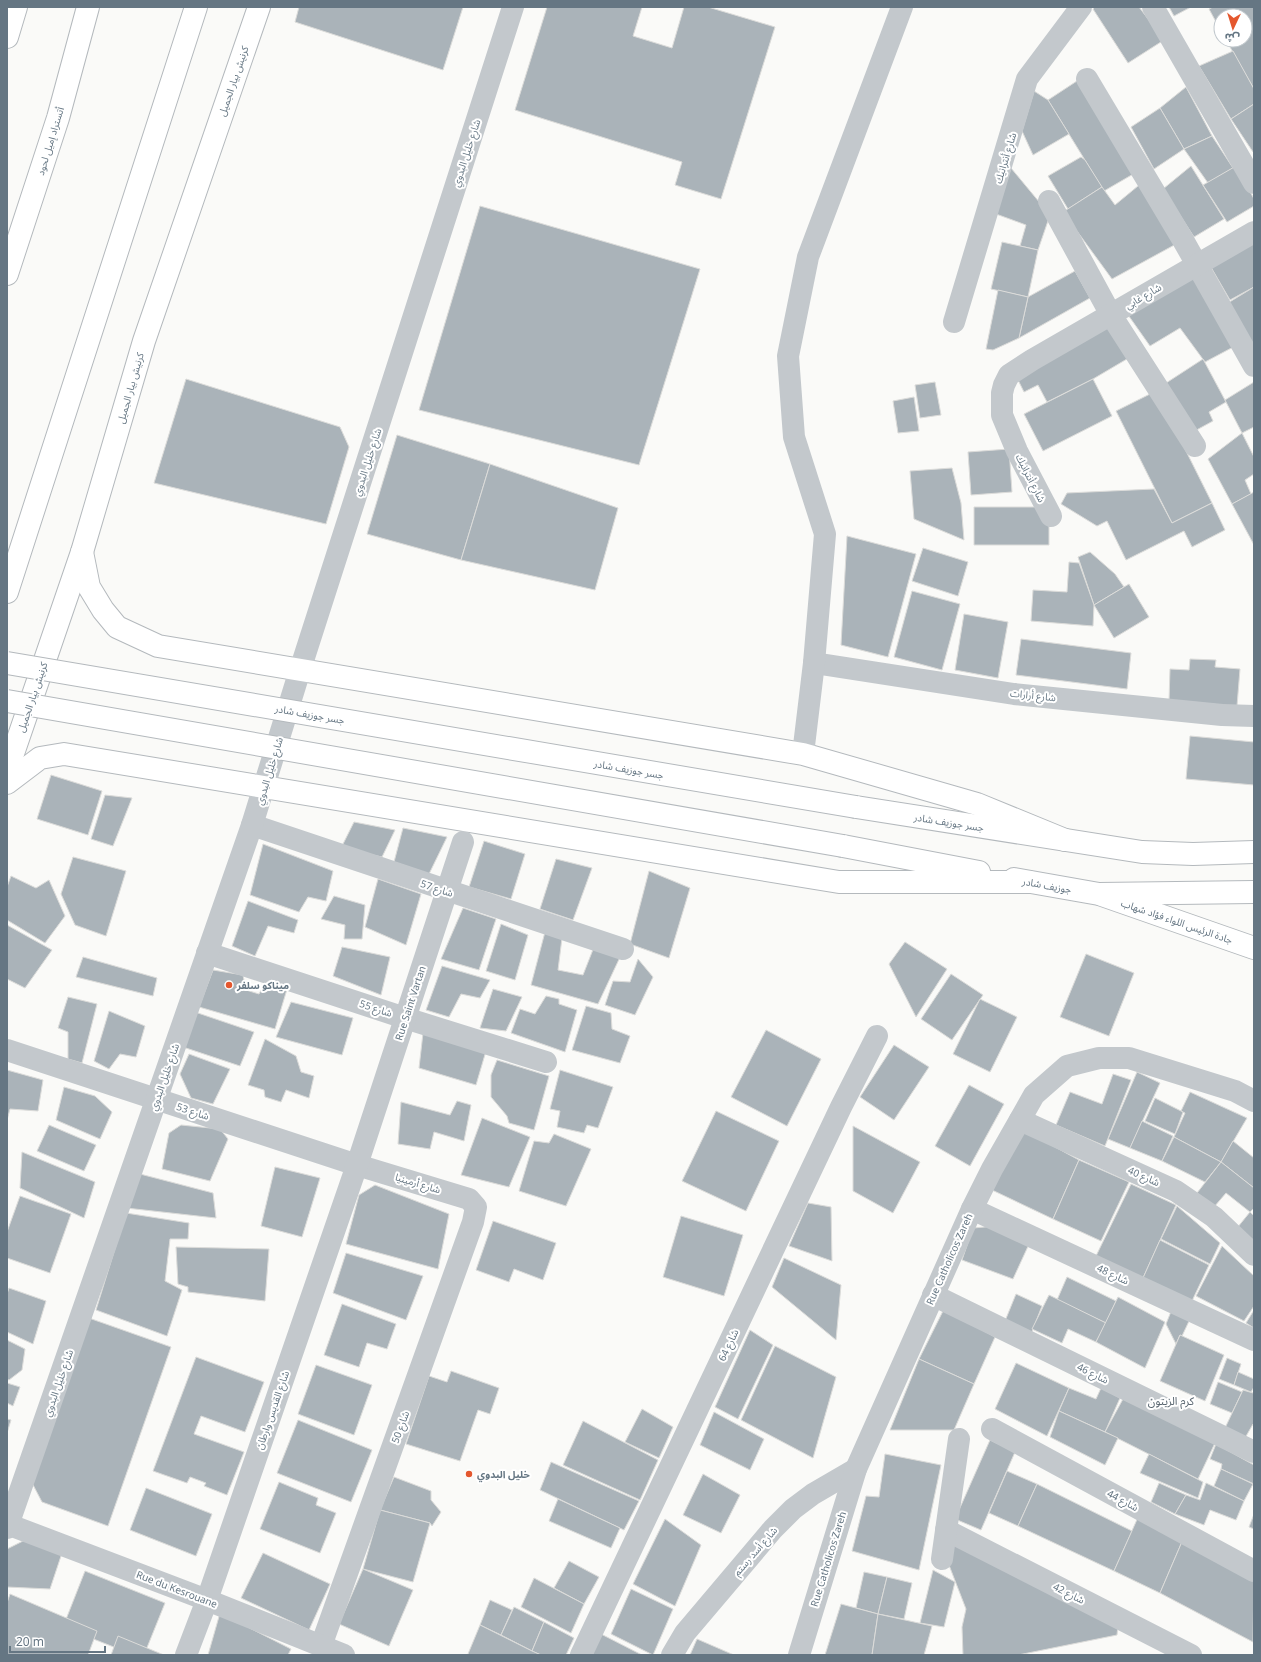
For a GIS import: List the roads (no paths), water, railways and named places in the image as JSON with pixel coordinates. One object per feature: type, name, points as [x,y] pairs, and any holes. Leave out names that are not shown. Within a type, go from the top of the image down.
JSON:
[{"type":"highway","points":[[7,37],[16,7]]},
{"type":"highway","name":"أتستراد إميل لحود","points":[[7,274],[58,118],[88,7]]},
{"type":"highway","points":[[7,592],[196,7]]},
{"type":"highway","name":"كرنيش بيار الجميل","points":[[7,771],[82,552],[144,341],[259,7]]},
{"type":"highway","points":[[82,552],[89,587],[103,610],[117,627],[158,646],[803,754],[977,804],[1065,840]]},
{"type":"highway","name":"جسر جوزيف شادر","points":[[7,663],[856,807],[1142,852],[1193,854],[1254,852]]},
{"type":"highway","name":"جوزيف شادر","points":[[7,701],[843,846],[1099,894],[1254,892]]},
{"type":"highway","points":[[7,784],[40,758],[64,754],[839,882],[1029,882]]},
{"type":"highway","name":"جادة الرئيس اللواء فؤاد شهاب","points":[[1099,894],[1254,948]]},
{"type":"street","name":"شارع خليل البدوي","points":[[7,1526],[252,825],[300,670],[513,7]]},
{"type":"street","points":[[803,754],[814,663],[825,534],[794,437],[788,356],[808,257],[902,7]]},
{"type":"street","name":"شارع أنترانيك","points":[[954,322],[1027,79],[1081,7]]},
{"type":"street","points":[[1153,7],[1254,183]]},
{"type":"street","points":[[1087,79],[1254,366]]},
{"type":"street","points":[[1049,201],[1111,315],[1195,446]]},
{"type":"street","name":"شارع غابي","points":[[1032,360],[1254,232]]},
{"type":"street","name":"شارع أنترانيك","points":[[1032,360],[1009,375],[1002,393],[1002,415],[1017,451],[1051,516]]},
{"type":"street","name":"شارع أرارات","points":[[814,663],[1014,694],[1222,715],[1254,716]]},
{"type":"street","name":"شارع 57","points":[[252,825],[623,949]]},
{"type":"street","name":"Rue Saint Vartan","points":[[357,1164],[463,842]]},
{"type":"street","name":"شارع 55","points":[[207,953],[405,1018],[546,1062]]},
{"type":"street","name":"شارع 64","points":[[580,1655],[837,1114],[877,1036]]},
{"type":"street","name":"شارع 53","points":[[7,1050],[357,1164]]},
{"type":"street","name":"Rue Catholicos Zareh","points":[[799,1655],[856,1469],[972,1209],[992,1169],[1034,1095],[1067,1066],[1099,1058],[1129,1058],[1235,1091],[1254,1101]]},
{"type":"street","name":"شارع 40","points":[[1020,1120],[1176,1191],[1214,1217],[1254,1255]]},
{"type":"street","name":"شارع أرمينيا","points":[[357,1164],[470,1199],[476,1207]]},
{"type":"street","name":"شارع القديس وارطان","points":[[186,1655],[207,1600],[357,1164]]},
{"type":"street","name":"شارع 50","points":[[321,1646],[470,1230],[476,1207]]},
{"type":"street","name":"شارع 48","points":[[972,1209],[1254,1340]]},
{"type":"street","name":"شارع 46","points":[[933,1295],[1254,1452]]},
{"type":"street","name":"شارع 44","points":[[992,1429],[1254,1571]]},
{"type":"street","points":[[942,1560],[959,1439]]},
{"type":"street","name":"شارع أسد رستم","points":[[672,1655],[685,1633],[783,1519],[793,1509],[813,1494],[856,1469]]},
{"type":"street","name":"Rue du Kesrouane","points":[[7,1526],[207,1600],[344,1655]]},
{"type":"street","name":"شارع 42","points":[[946,1530],[1191,1655]]},
{"type":"place","name":"ميناكو سلفر","points":[[229,985]]},
{"type":"place","name":"خليل البدوي","points":[[469,1474]]},
{"type":"district","name":"كرم الزيتون","points":[[1171,1400]]}]
